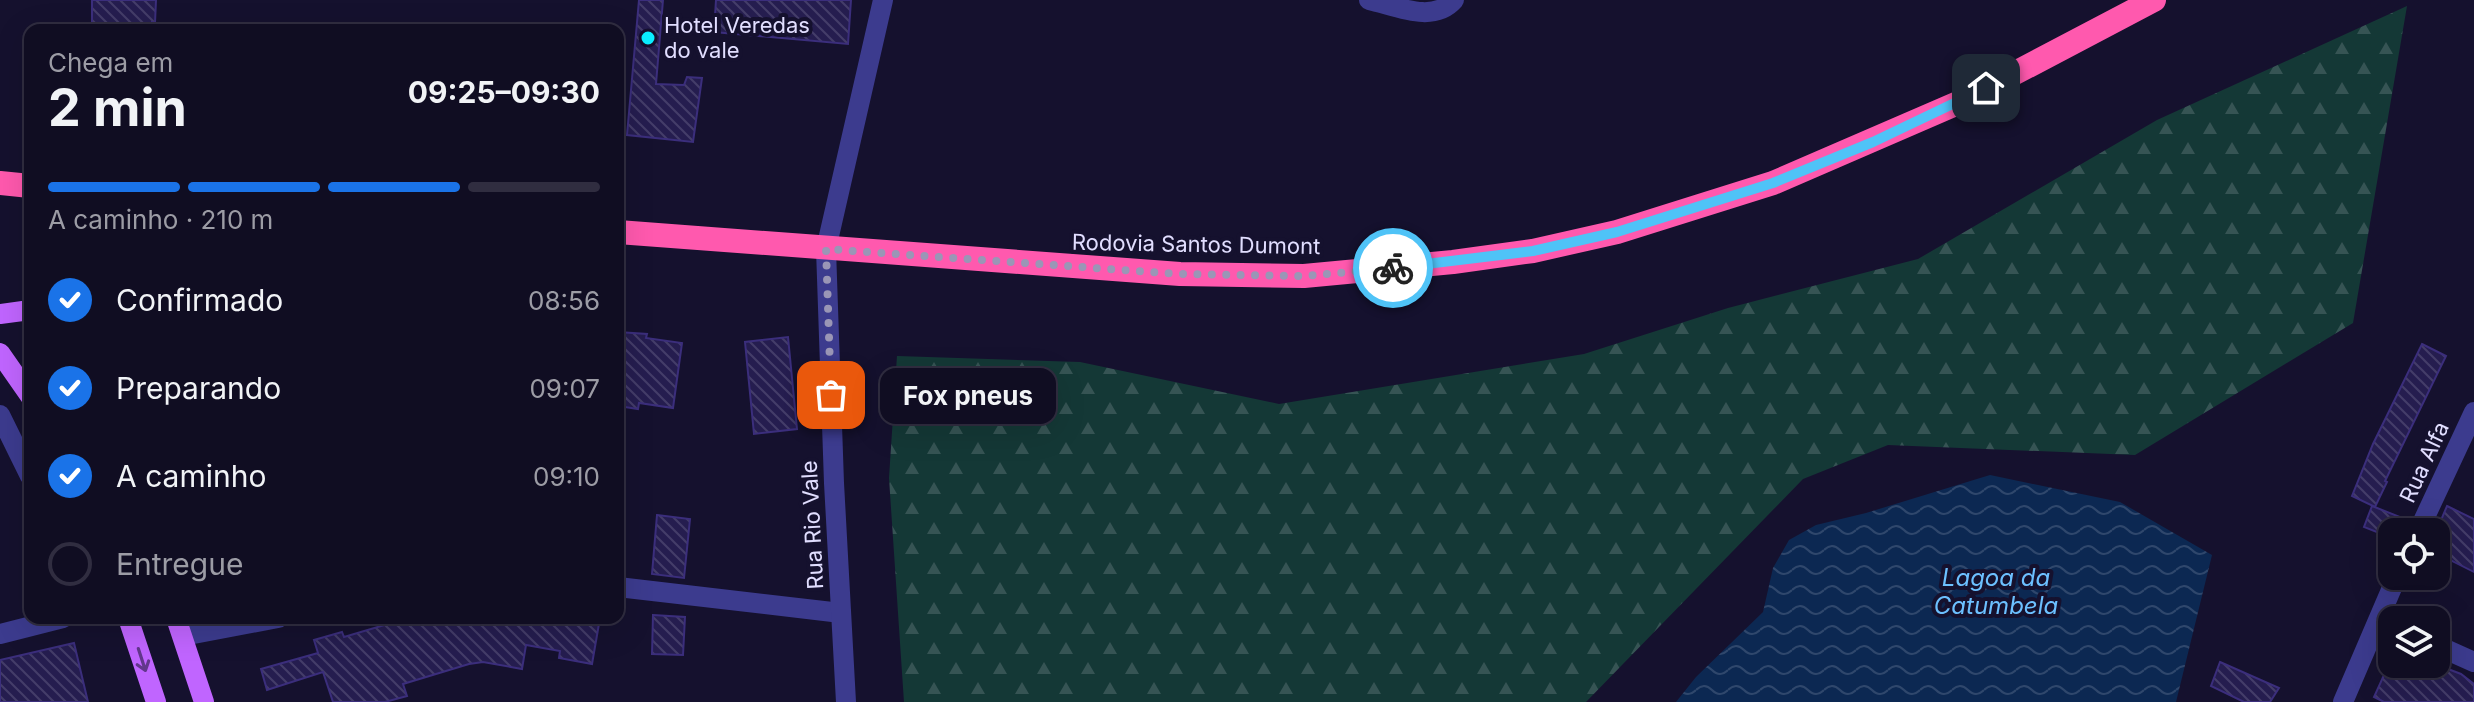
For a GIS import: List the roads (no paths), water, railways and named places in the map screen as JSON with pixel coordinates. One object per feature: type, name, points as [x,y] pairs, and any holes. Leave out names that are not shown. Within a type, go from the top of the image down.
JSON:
[{"type":"highway","name":"Rodovia Santos Dumont","points":[[624,232],[1180,274],[1304,276],[1533,251],[1617,232],[1773,183],[1958,103],[2154,0]]},
{"type":"highway","points":[[0,183],[24,185]]},
{"type":"main road","points":[[0,314],[24,311]]},
{"type":"main road","points":[[0,353],[24,387]]},
{"type":"main road","points":[[130,624],[156,702]]},
{"type":"main road","points":[[179,627],[204,702]]},
{"type":"street","name":"Rua Rio Vale","points":[[846,702],[826,249],[883,0]]},
{"type":"street","points":[[1369,0],[1425,13],[1438,12],[1454,0]]},
{"type":"street","name":"Rua Alfa","points":[[2425,518],[2474,412]]},
{"type":"street","points":[[0,415],[24,464]]},
{"type":"street","points":[[624,588],[841,613]]},
{"type":"street","points":[[0,634],[39,624]]},
{"type":"street","points":[[179,627],[212,624]]},
{"type":"street","points":[[2343,702],[2378,634]]},
{"type":"street","points":[[2450,651],[2474,662]]},
{"type":"water","name":"Lagoa da Catumbela","points":[[1990,475],[2120,502],[2212,555],[2176,702],[1676,702],[1696,677],[1763,612],[1773,568],[1789,540],[1816,525]]},
{"type":"place","name":"Hotel Veredas do vale","points":[[648,38]]},
{"type":"place","name":"Fox pneus","points":[[831,395]]}]
